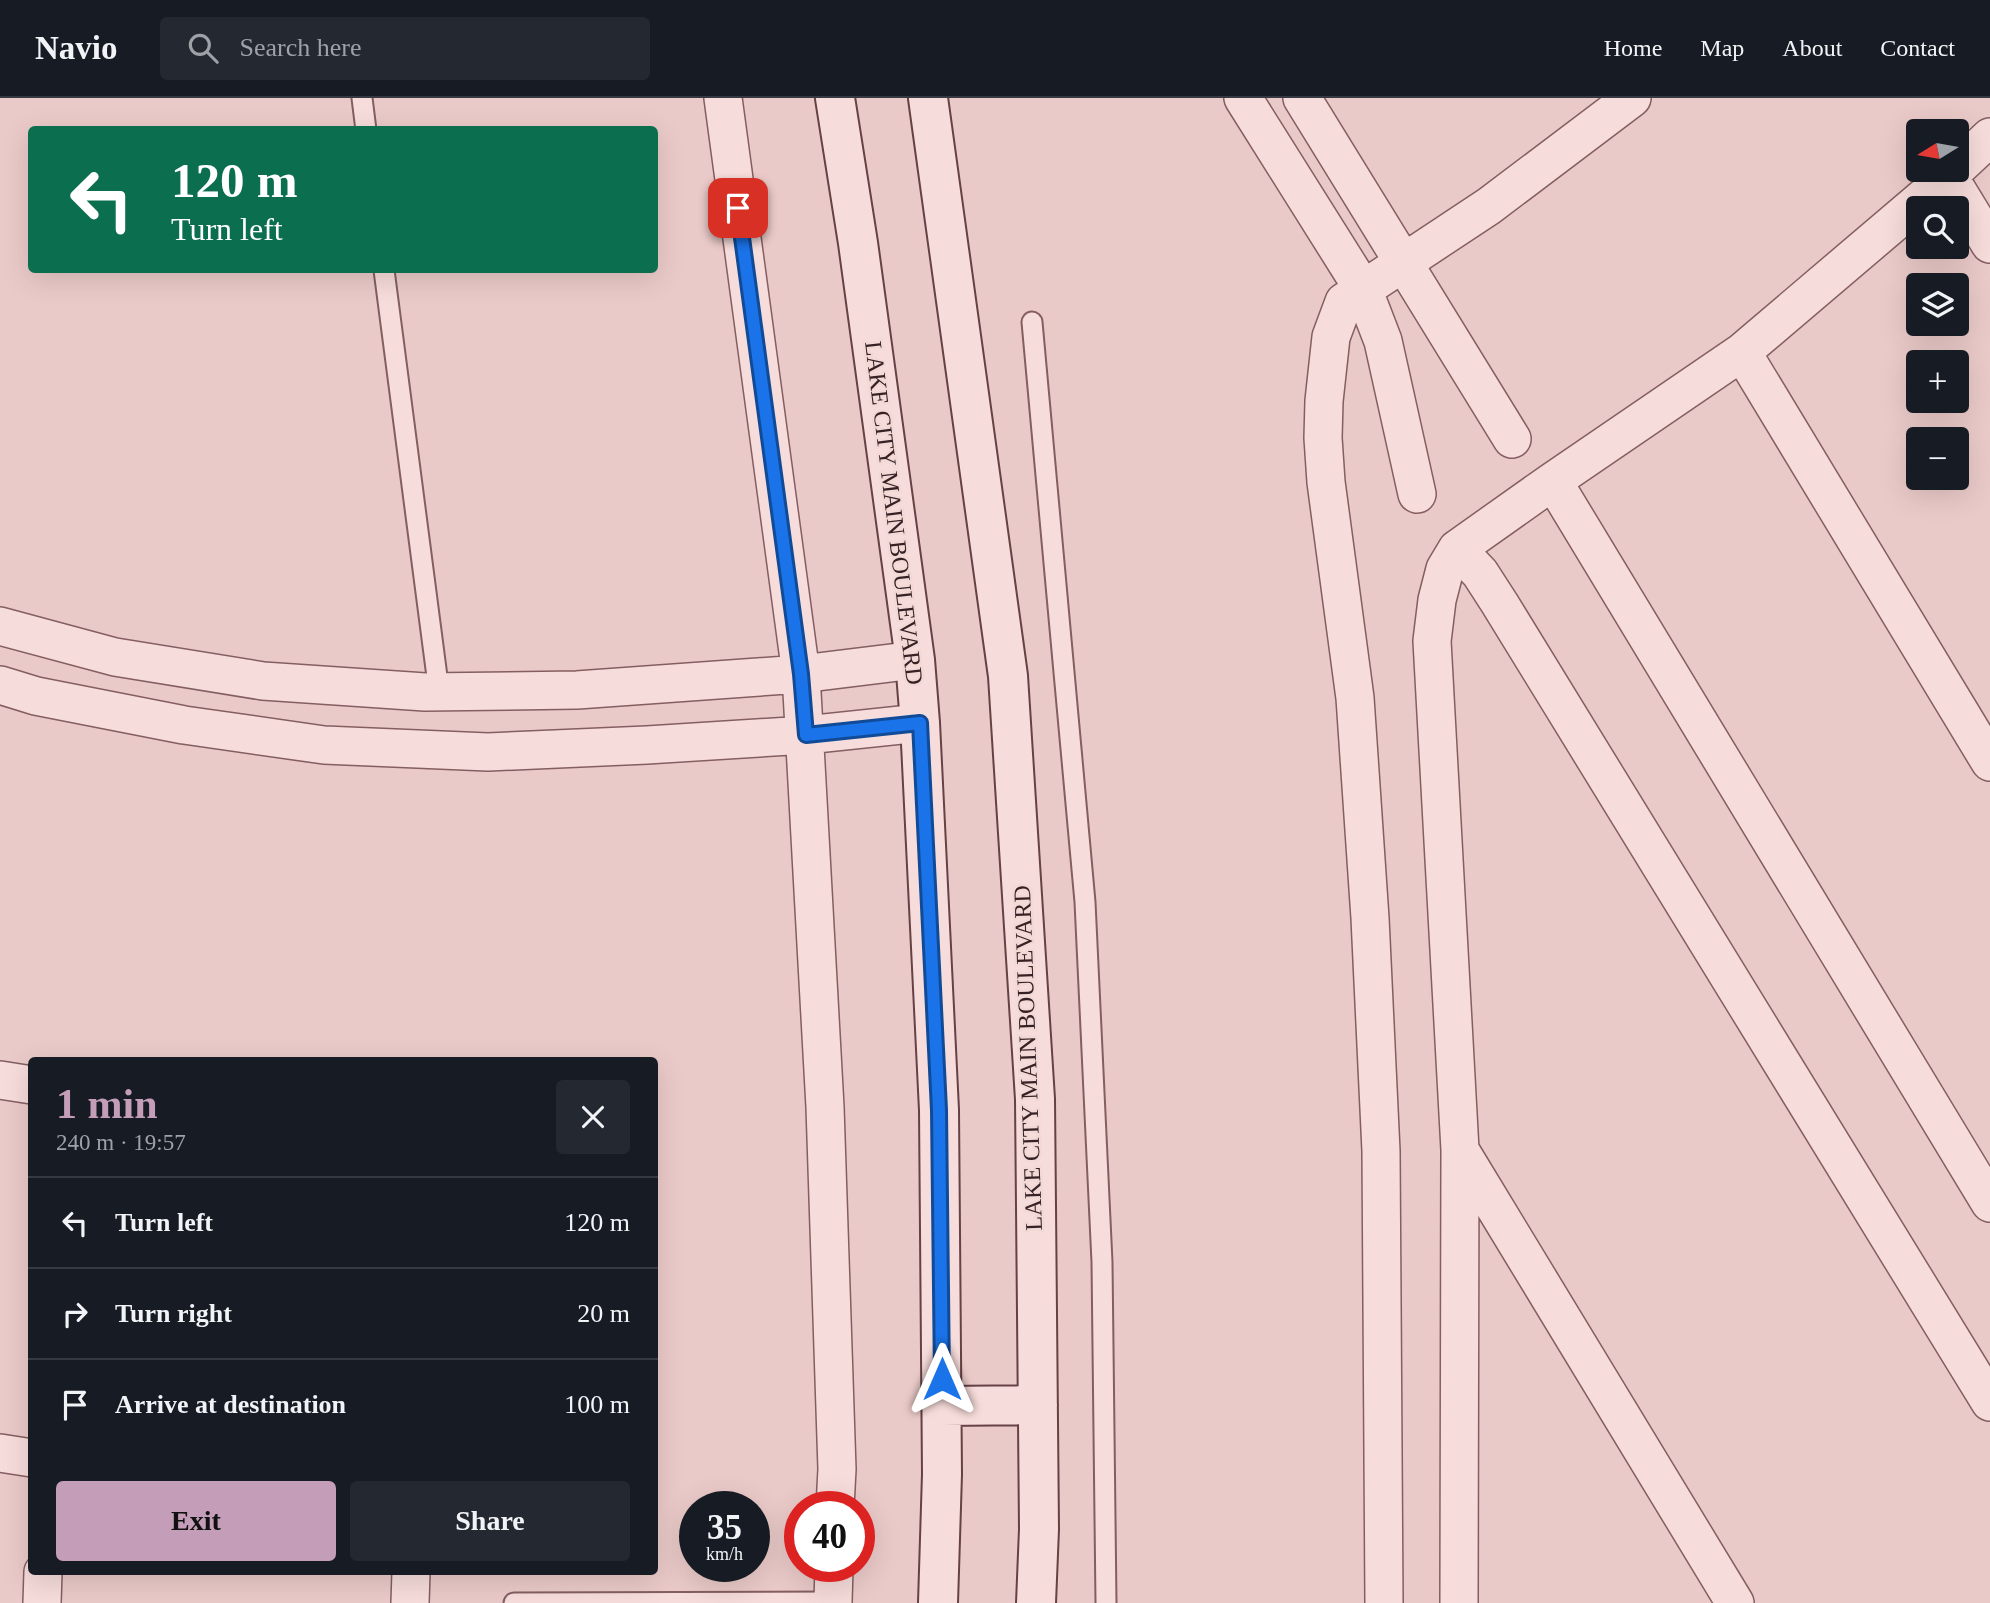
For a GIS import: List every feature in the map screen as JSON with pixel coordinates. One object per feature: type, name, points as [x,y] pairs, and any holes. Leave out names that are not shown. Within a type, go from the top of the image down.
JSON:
[{"type":"street","points":[[723,98],[801,674],[806,735],[825,1107],[835,1491]]},
{"type":"street","name":"LAKE CITY MAIN BOULEVARD","points":[[835,98],[858,243],[915,660],[920,723],[939,1110],[942,1474],[938,1603]]},
{"type":"street","name":"LAKE CITY MAIN BOULEVARD","points":[[928,98],[1009,676],[1035,1098],[1039,1530],[1036,1603]]},
{"type":"street","points":[[1242,98],[1363,289],[1383,341],[1417,494]]},
{"type":"street","points":[[1302,98],[1512,439]]},
{"type":"street","points":[[1384,1603],[1381,1151],[1370,918],[1355,698],[1326,482],[1323,438],[1324,401],[1332,337],[1343,302],[1489,206],[1632,98]]},
{"type":"street","points":[[1969,157],[1990,137]]},
{"type":"street","points":[[1459,1603],[1460,1150],[1432,641],[1437,600],[1445,569],[1457,549],[1742,352],[1942,182]]},
{"type":"street","points":[[1959,182],[1990,244]]},
{"type":"street","points":[[1742,352],[1990,762]]},
{"type":"street","points":[[1553,481],[1990,1203]]},
{"type":"street","points":[[1457,549],[1480,573],[1500,604],[1990,1402]]},
{"type":"street","points":[[0,626],[115,657],[263,681],[439,692],[577,690],[801,674],[915,660]]},
{"type":"street","points":[[0,685],[36,696],[184,725],[324,745],[488,752],[806,735],[920,723]]},
{"type":"street","points":[[0,1080],[28,1085]]},
{"type":"street","points":[[1460,1150],[1735,1603]]},
{"type":"street","points":[[942,1406],[1038,1405]]},
{"type":"street","points":[[0,1453],[28,1457]]},
{"type":"street","points":[[42,1603],[43,1575]]},
{"type":"street","points":[[410,1603],[411,1575]]},
{"type":"street","points":[[832,1602],[833,1582]]},
{"type":"lane","points":[[362,98],[366,126]]},
{"type":"lane","points":[[384,273],[439,692]]},
{"type":"lane","points":[[1032,321],[1085,902],[1102,1262],[1105,1603]]},
{"type":"lane","points":[[514,1603],[832,1602]]},
{"type":"route","points":[[738,208],[801,674],[806,735],[920,723],[939,1110],[942,1379]]}]
